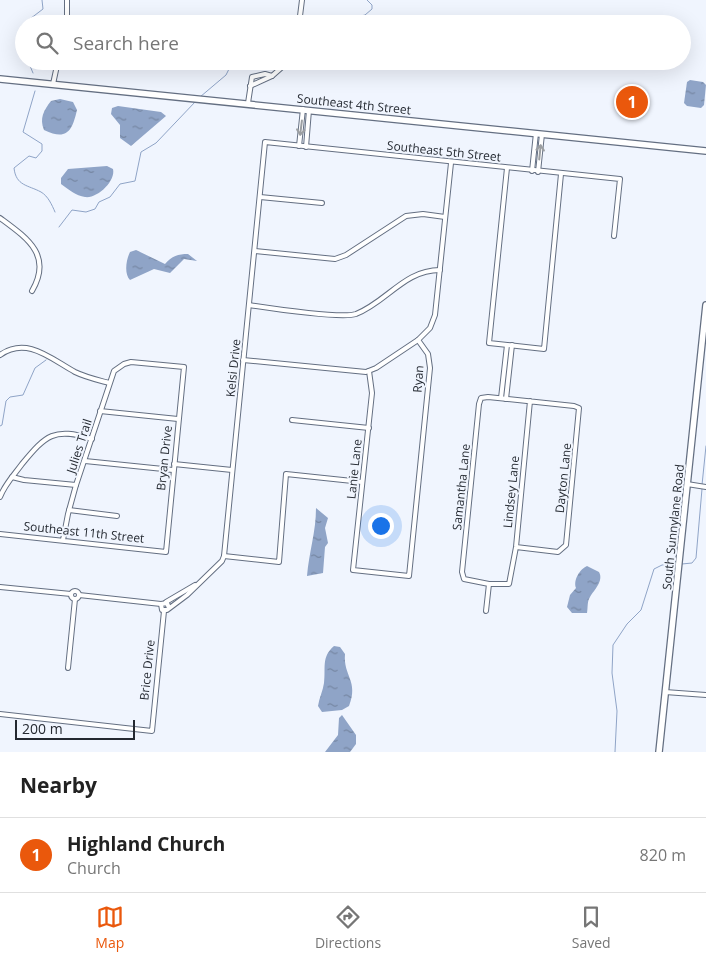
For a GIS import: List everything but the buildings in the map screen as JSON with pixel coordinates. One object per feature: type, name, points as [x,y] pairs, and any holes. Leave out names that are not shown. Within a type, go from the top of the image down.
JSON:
[{"type":"main road","name":"Southeast 4th Street","points":[[0,79],[706,150]]},
{"type":"main road","name":"South Sunnylane Road","points":[[659,752],[706,305]]},
{"type":"street","points":[[67,0],[67,15]]},
{"type":"street","points":[[300,15],[302,0]]},
{"type":"street","points":[[53,84],[56,70]]},
{"type":"street","points":[[248,103],[250,86],[254,76],[272,76],[280,70]]},
{"type":"street","points":[[300,146],[306,110]]},
{"type":"street","points":[[306,110],[306,147]]},
{"type":"street","points":[[532,171],[539,133]]},
{"type":"street","points":[[538,172],[539,133]]},
{"type":"street","name":"Southeast 5th Street","points":[[265,142],[538,172],[620,178],[614,236]]},
{"type":"street","name":"Kelsi Drive","points":[[224,556],[265,142]]},
{"type":"street","points":[[244,360],[369,371],[418,340],[430,328],[434,320],[451,162]]},
{"type":"street","points":[[507,168],[489,343],[544,349],[561,174]]},
{"type":"street","points":[[260,197],[322,203]]},
{"type":"street","points":[[255,251],[336,259],[346,255],[406,216],[423,214],[445,217]]},
{"type":"street","points":[[0,218],[24,235],[39,261],[40,276],[32,291]]},
{"type":"street","points":[[249,306],[353,315],[413,275],[429,270],[440,270]]},
{"type":"street","name":"Ryan","points":[[353,570],[409,576],[430,368],[428,354],[418,340]]},
{"type":"street","points":[[509,345],[501,398],[530,401]]},
{"type":"street","points":[[506,399],[509,345]]},
{"type":"street","points":[[0,355],[16,348],[31,348],[79,374],[109,383]]},
{"type":"street","name":"Julies Trail","points":[[63,540],[76,485],[114,371],[124,364],[135,362],[184,367]]},
{"type":"street","name":"Bryan Drive","points":[[166,552],[184,367]]},
{"type":"street","name":"Lanie Lane","points":[[353,570],[372,393],[369,371]]},
{"type":"street","name":"Samantha Lane","points":[[489,584],[464,579],[462,572],[479,404],[482,398],[501,398]]},
{"type":"street","name":"Dayton Lane","points":[[516,547],[558,552],[566,545],[578,408],[530,401]]},
{"type":"street","name":"Lindsey Lane","points":[[489,584],[509,584],[516,547],[530,401]]},
{"type":"street","points":[[100,411],[178,419]]},
{"type":"street","points":[[292,420],[368,428]]},
{"type":"street","points":[[0,497],[12,476],[38,444],[51,435],[69,432],[92,438]]},
{"type":"street","points":[[85,461],[173,470]]},
{"type":"street","points":[[174,464],[232,470]]},
{"type":"street","points":[[161,604],[164,611],[187,595],[222,562],[224,556],[279,562],[286,474],[362,482]]},
{"type":"street","points":[[12,476],[24,480],[76,485]]},
{"type":"street","points":[[686,484],[706,487]]},
{"type":"street","points":[[69,510],[117,516]]},
{"type":"street","name":"Southeast 11th Street","points":[[0,534],[166,552]]},
{"type":"street","points":[[0,587],[71,594],[76,591],[79,595],[161,604],[197,584]]},
{"type":"street","points":[[486,612],[489,584]]},
{"type":"street","points":[[71,594],[75,599]]},
{"type":"street","points":[[68,668],[75,599],[79,595]]},
{"type":"street","points":[[166,602],[169,608]]},
{"type":"street","name":"Brice Drive","points":[[0,714],[152,731],[164,611]]},
{"type":"street","points":[[665,692],[706,696]]},
{"type":"water","points":[[690,80],[703,82],[706,85],[704,105],[701,108],[687,106],[684,103],[687,82]]},
{"type":"water","points":[[60,99],[73,102],[77,110],[73,124],[63,134],[44,130],[42,118],[44,111],[51,101]]},
{"type":"water","points":[[118,106],[161,112],[166,116],[131,146],[120,138],[120,125],[111,114],[112,108]]},
{"type":"water","points":[[107,166],[113,169],[112,179],[105,188],[90,197],[72,192],[61,184],[61,178],[68,169]]},
{"type":"water","points":[[136,250],[165,264],[173,257],[184,254],[188,254],[197,261],[184,259],[170,273],[154,269],[130,280],[126,271],[127,259],[130,252]]},
{"type":"water","points":[[316,508],[328,518],[325,528],[328,543],[325,547],[323,573],[307,576],[315,525]]},
{"type":"water","points":[[587,566],[599,572],[600,579],[589,599],[587,613],[572,613],[567,607],[570,595],[576,588],[575,582],[578,575]]},
{"type":"water","points":[[334,646],[340,647],[345,654],[346,668],[352,684],[352,697],[349,706],[342,710],[322,712],[318,706],[324,683],[325,663],[327,654]]},
{"type":"water","points":[[342,715],[356,735],[356,744],[350,752],[325,752],[338,735],[339,718]]},
{"type":"waterway","points":[[35,15],[43,9],[42,0]]},
{"type":"waterway","points":[[365,15],[372,9],[372,5],[367,0]]},
{"type":"waterway","points":[[200,97],[226,75],[228,70]]},
{"type":"waterway","points":[[35,91],[23,132],[42,144],[42,151],[36,158],[29,156],[14,168],[20,182],[43,194],[50,201],[55,212]]},
{"type":"waterway","points":[[59,227],[72,210],[86,212],[95,209],[99,202],[110,197],[120,184],[135,181],[141,152],[156,143],[196,101]]},
{"type":"waterway","points":[[0,426],[2,425],[6,401],[10,397],[23,395],[35,368],[46,360]]},
{"type":"waterway","points":[[702,485],[706,446]]},
{"type":"waterway","points":[[682,564],[692,563],[696,558],[702,489]]},
{"type":"waterway","points":[[615,752],[617,711],[612,673],[613,645],[627,624],[641,610],[654,569],[662,565],[676,564]]},
{"type":"place","name":"Highland Church","points":[[632,102]]}]
